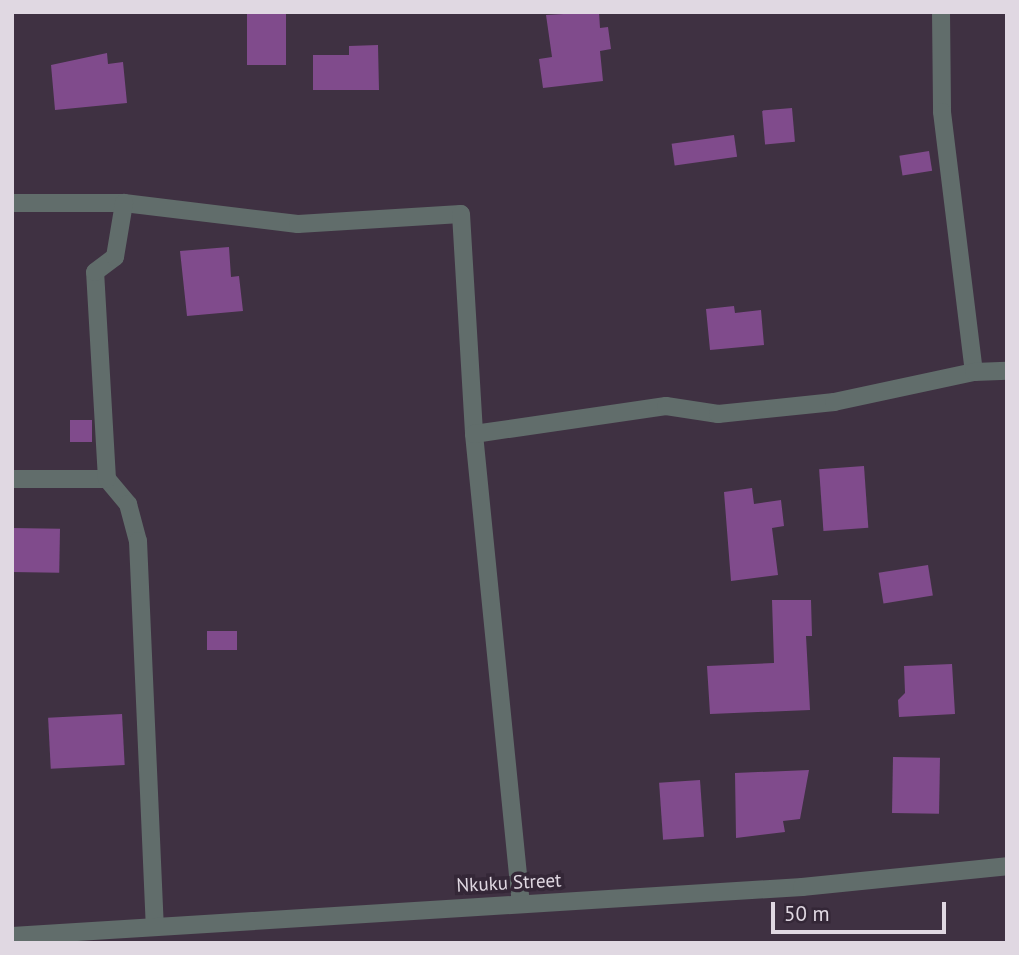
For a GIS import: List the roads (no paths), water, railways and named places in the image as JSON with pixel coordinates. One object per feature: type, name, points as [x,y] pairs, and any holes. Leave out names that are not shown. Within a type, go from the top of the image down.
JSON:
[{"type":"street","points":[[941,12],[942,112],[974,372]]},
{"type":"street","points":[[12,203],[124,203],[298,224],[461,214],[474,433],[521,904]]},
{"type":"street","points":[[124,203],[115,257],[95,272],[107,479],[128,504],[138,541],[155,925]]},
{"type":"street","points":[[474,433],[666,406],[718,414],[834,402],[974,372],[1007,371]]},
{"type":"street","points":[[12,479],[107,479]]},
{"type":"street","name":"Nkuku Street","points":[[12,936],[155,925],[802,887],[1007,866]]}]
